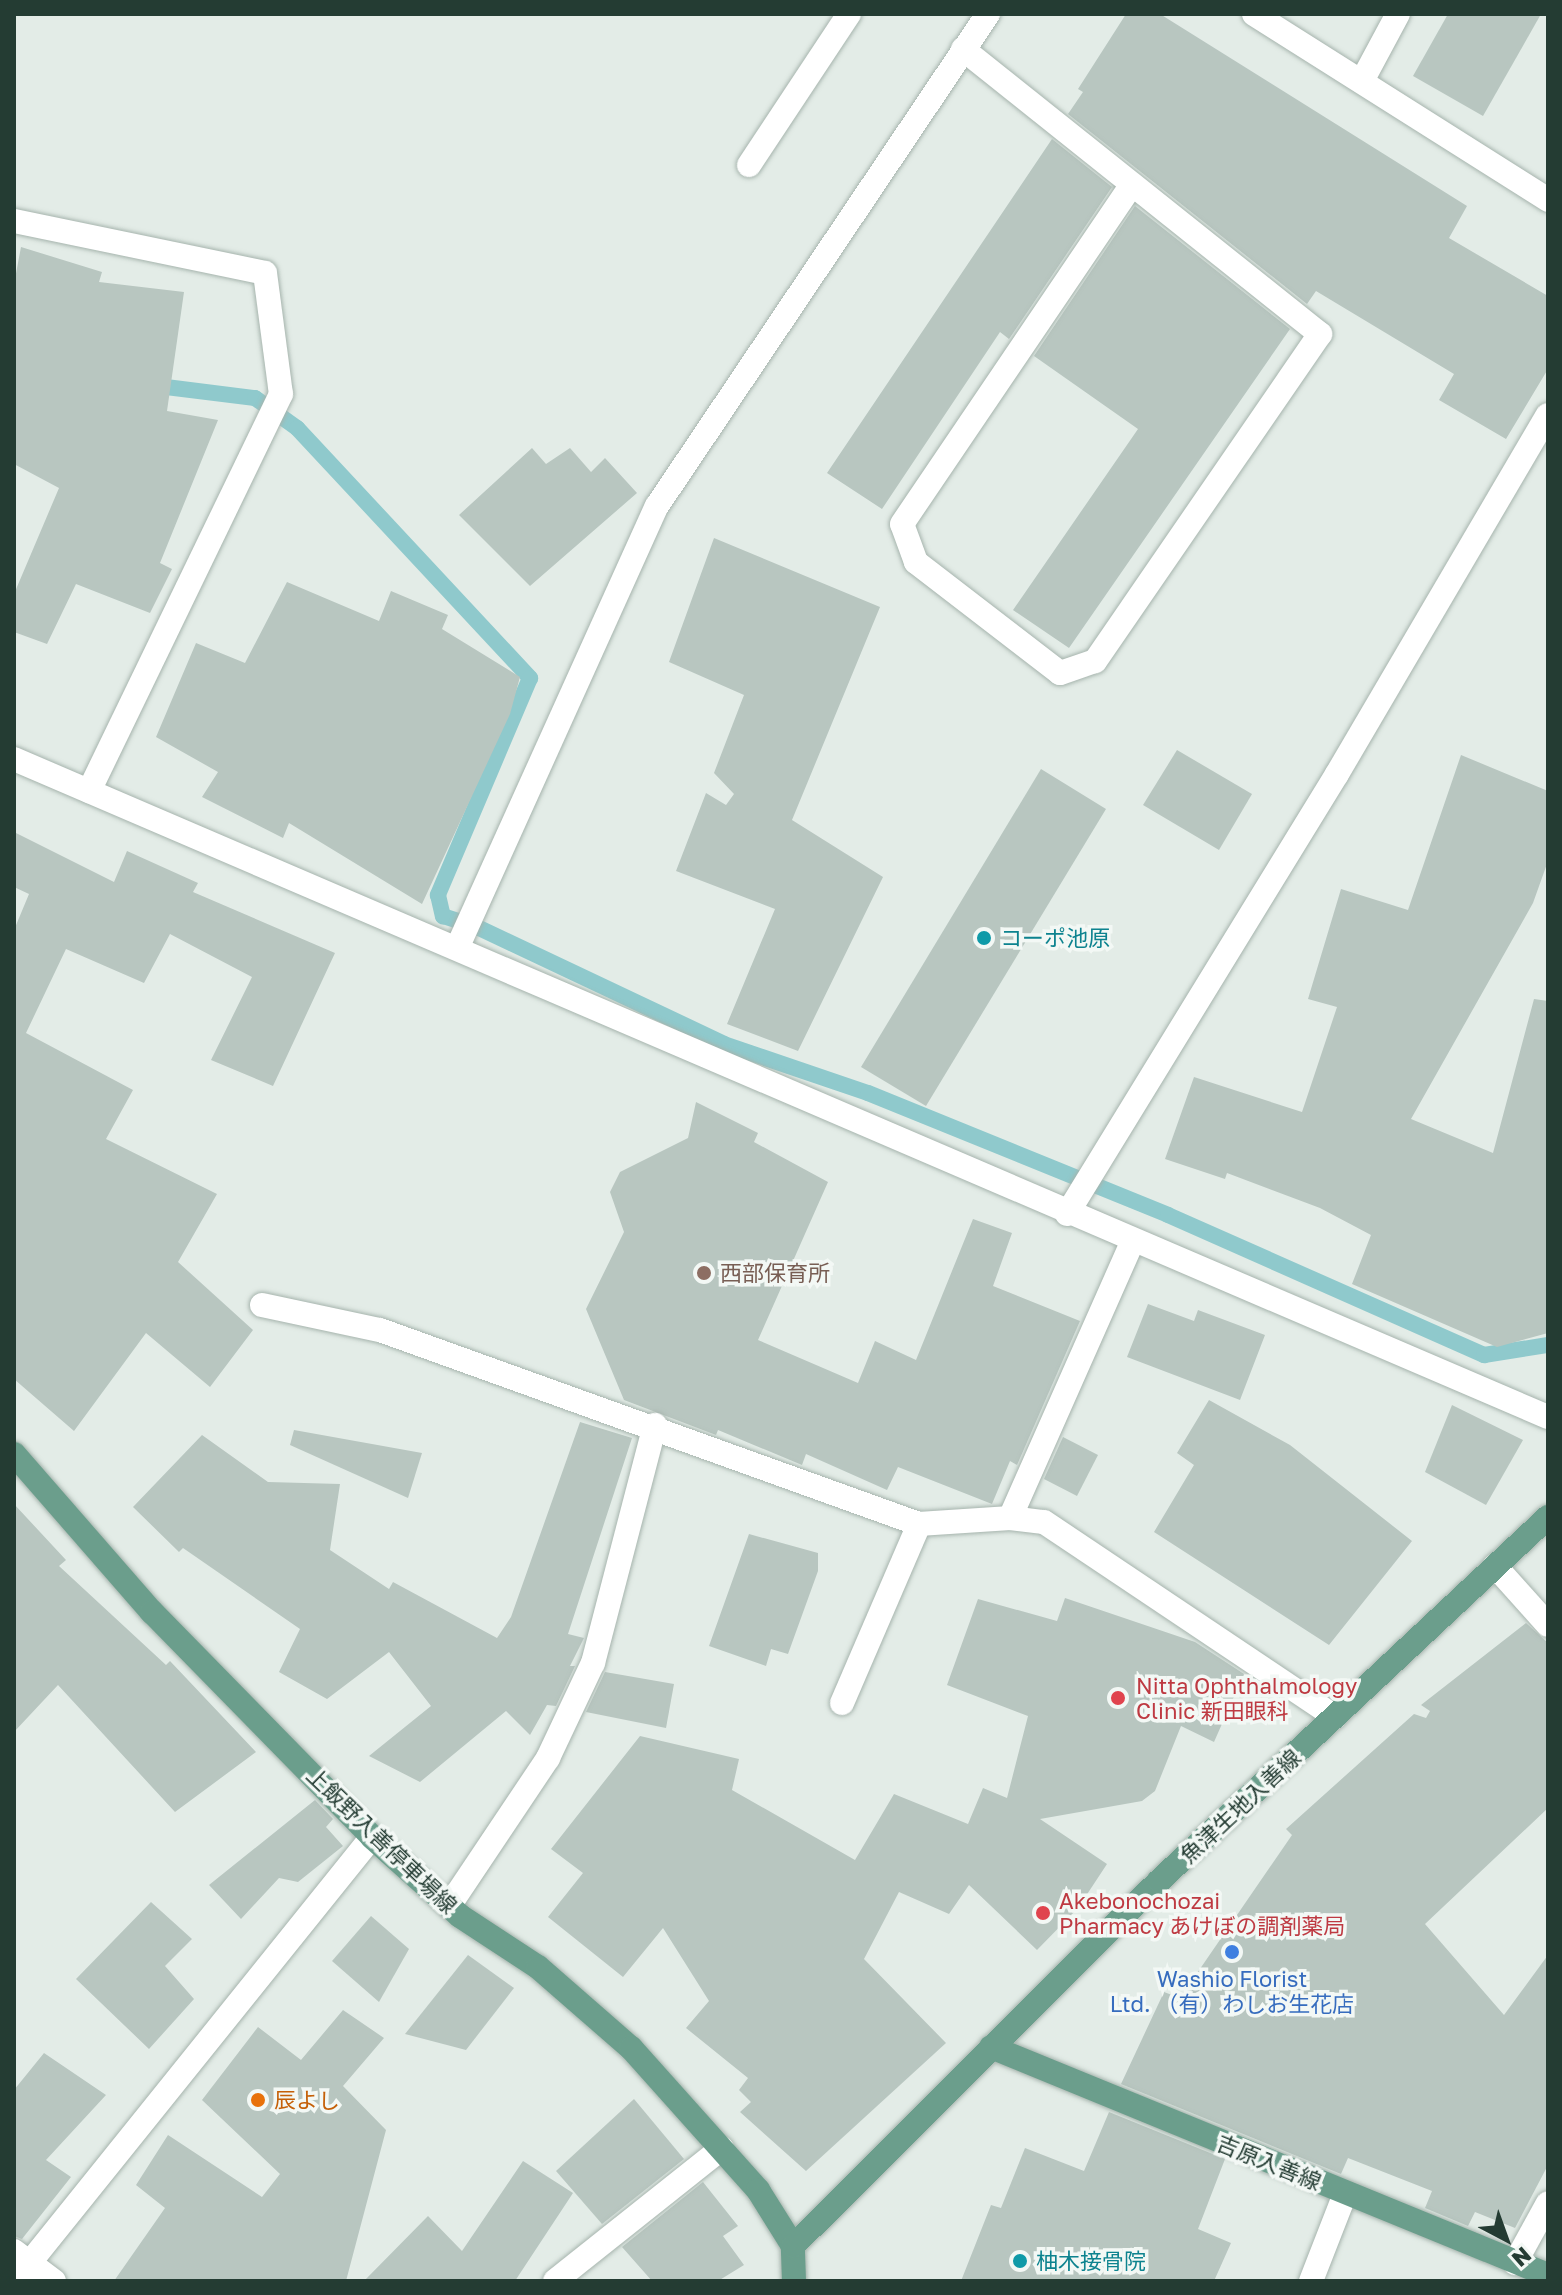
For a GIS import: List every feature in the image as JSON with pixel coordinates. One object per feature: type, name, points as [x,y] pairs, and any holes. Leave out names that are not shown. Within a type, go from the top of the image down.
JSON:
[{"type":"main road","name":"上飯野入善停車場線","points":[[14,1454],[152,1612],[372,1837],[449,1906],[578,1999],[722,2148],[758,2190],[793,2246]]},
{"type":"main road","name":"魚津生地入善線","points":[[793,2246],[991,2047],[1548,1517]]},
{"type":"main road","name":"吉原入善線","points":[[991,2047],[1548,2275]]},
{"type":"main road","points":[[793,2246],[794,2281]]},
{"type":"street","points":[[749,165],[849,14]]},
{"type":"street","points":[[458,946],[657,506],[988,14]]},
{"type":"street","points":[[1254,14],[1548,200]]},
{"type":"street","points":[[1362,81],[1398,14]]},
{"type":"street","points":[[963,49],[1320,334],[1095,661],[1060,673],[916,562],[902,524],[1132,184]]},
{"type":"street","points":[[14,221],[265,273],[281,394],[89,791]]},
{"type":"street","points":[[1067,1214],[1337,774],[1548,415]]},
{"type":"street","points":[[14,759],[458,946],[1067,1214],[1548,1417]]},
{"type":"street","points":[[1010,1518],[1133,1241]]},
{"type":"street","points":[[262,1305],[380,1330],[655,1425],[919,1524],[1010,1518],[1044,1522],[1335,1717]]},
{"type":"street","points":[[449,1906],[548,1758],[593,1663],[655,1425]]},
{"type":"street","points":[[842,1703],[919,1524]]},
{"type":"street","points":[[1495,1566],[1548,1625]]},
{"type":"street","points":[[54,2281],[19,2265],[372,1837]]},
{"type":"street","points":[[555,2281],[722,2148]]},
{"type":"street","points":[[1311,2281],[1345,2194]]},
{"type":"street","points":[[1515,2263],[1548,2203]]},
{"type":"building","points":[[1126,14],[1160,14],[1467,206],[1449,238],[1548,296],[1548,369],[1506,439],[1439,400],[1454,374],[1316,291],[1307,304],[1068,114],[1083,92],[1078,89]]},
{"type":"building","points":[[1448,14],[1541,14],[1483,116],[1413,76]]},
{"type":"building","points":[[1052,139],[1112,187],[1009,339],[1000,332],[882,509],[827,473]]},
{"type":"building","points":[[1135,206],[1290,329],[1069,648],[1013,610],[1138,429],[1034,356]]},
{"type":"building","points":[[21,247],[102,272],[99,282],[184,292],[167,411],[218,420],[160,563],[172,569],[150,613],[76,584],[47,644],[14,632],[14,594],[59,488],[14,464],[14,284]]},
{"type":"building","points":[[532,448],[546,464],[570,448],[591,472],[605,458],[637,493],[530,586],[459,515]]},
{"type":"building","points":[[714,538],[880,607],[792,820],[883,877],[798,1051],[727,1024],[775,909],[676,871],[706,793],[726,805],[734,794],[714,773],[744,695],[669,662]]},
{"type":"building","points":[[287,582],[379,621],[391,591],[448,615],[442,629],[520,677],[510,714],[422,904],[289,823],[283,838],[202,797],[218,772],[156,737],[196,643],[245,663]]},
{"type":"building","points":[[1177,750],[1252,794],[1219,850],[1143,805]]},
{"type":"building","points":[[1461,755],[1548,791],[1548,861],[1533,903],[1411,1119],[1493,1153],[1534,999],[1548,1001],[1548,1333],[1497,1347],[1352,1284],[1371,1235],[1320,1208],[1227,1173],[1225,1179],[1165,1159],[1194,1077],[1302,1112],[1337,1007],[1308,999],[1341,889],[1408,910]]},
{"type":"building","name":"コーポ池原","points":[[1041,769],[1106,809],[926,1106],[861,1067]]},
{"type":"building","points":[[14,832],[114,882],[127,851],[198,883],[193,892],[335,953],[273,1086],[211,1060],[252,977],[170,934],[144,983],[66,949],[26,1033],[133,1090],[106,1139],[217,1194],[178,1262],[253,1330],[210,1387],[146,1333],[74,1431],[14,1379],[14,930],[29,894],[14,887]]},
{"type":"building","points":[[696,1102],[758,1133],[754,1142],[828,1182],[758,1340],[858,1383],[875,1341],[916,1360],[973,1219],[1012,1233],[993,1286],[1080,1321],[1017,1465],[1010,1461],[992,1504],[898,1467],[887,1490],[806,1454],[802,1465],[718,1430],[716,1435],[624,1400],[586,1309],[624,1232],[610,1192],[620,1172],[688,1138]]},
{"type":"building","points":[[1148,1304],[1194,1321],[1198,1310],[1265,1335],[1240,1400],[1127,1357]]},
{"type":"building","points":[[1209,1400],[1290,1445],[1412,1541],[1329,1645],[1154,1532],[1194,1465],[1177,1453]]},
{"type":"building","points":[[1452,1405],[1523,1440],[1486,1505],[1425,1472]]},
{"type":"building","points":[[580,1422],[632,1438],[568,1634],[584,1638],[570,1666],[575,1666],[556,1706],[547,1705],[530,1735],[506,1711],[420,1782],[369,1756],[431,1706],[389,1652],[327,1699],[279,1672],[300,1629],[183,1548],[179,1552],[133,1507],[202,1435],[268,1482],[340,1484],[330,1550],[389,1589],[393,1582],[497,1638],[511,1617]]},
{"type":"building","points":[[294,1430],[422,1453],[408,1498],[290,1445]]},
{"type":"building","points":[[1063,1437],[1098,1455],[1077,1496],[1044,1479]]},
{"type":"building","points":[[14,1504],[66,1560],[59,1566],[166,1665],[170,1661],[256,1752],[175,1812],[58,1685],[14,1732]]},
{"type":"building","points":[[749,1534],[818,1553],[818,1571],[788,1654],[771,1649],[766,1666],[709,1646]]},
{"type":"building","points":[[1065,1598],[1195,1642],[1244,1674],[1214,1742],[1181,1726],[1155,1791],[1142,1801],[1040,1819],[1107,1864],[1078,1908],[1037,1950],[969,1885],[949,1914],[899,1892],[864,1959],[946,2043],[806,2171],[740,2112],[751,2102],[739,2090],[748,2078],[686,2028],[709,2001],[663,1928],[623,1977],[548,1917],[583,1873],[551,1849],[640,1736],[739,1759],[732,1790],[855,1860],[894,1794],[968,1824],[983,1788],[1007,1798],[1028,1716],[947,1685],[978,1599],[1057,1621]]},
{"type":"building","points":[[1526,1623],[1548,1643],[1548,1808],[1425,1924],[1504,2015],[1548,1955],[1548,2165],[1515,2228],[1475,2212],[1468,2226],[1425,2208],[1432,2191],[1348,2158],[1341,2174],[1121,2084],[1164,1992],[1180,1998],[1292,1835],[1286,1829],[1414,1714],[1426,1718],[1430,1711],[1421,1705]]},
{"type":"building","points":[[605,1672],[674,1684],[666,1728],[586,1712]]},
{"type":"building","points":[[315,1800],[333,1819],[326,1827],[343,1846],[298,1882],[279,1878],[241,1919],[209,1885]]},
{"type":"building","points":[[151,1902],[192,1939],[165,1966],[194,1999],[149,2049],[76,1979]]},
{"type":"building","points":[[371,1916],[409,1949],[379,2002],[332,1961]]},
{"type":"building","points":[[468,1955],[514,1988],[466,2050],[405,2034]]},
{"type":"building","points":[[343,2010],[384,2038],[343,2086],[386,2130],[346,2281],[114,2281],[165,2208],[136,2185],[168,2135],[262,2197],[280,2174],[202,2100],[258,2027],[301,2060]]},
{"type":"building","points":[[44,2053],[106,2095],[46,2160],[71,2177],[22,2239],[14,2236],[14,2090]]},
{"type":"building","points":[[634,2099],[684,2159],[602,2224],[556,2171]]},
{"type":"building","points":[[1109,2112],[1225,2159],[1198,2229],[1231,2243],[1214,2281],[961,2281],[991,2205],[1001,2208],[1025,2148],[1084,2171]]},
{"type":"building","points":[[523,2161],[573,2193],[515,2281],[364,2281],[428,2216],[462,2251]]},
{"type":"building","points":[[703,2182],[738,2226],[723,2236],[744,2265],[718,2281],[652,2281],[622,2247]]},
{"type":"waterway","points":[[150,385],[255,398],[297,428],[530,678],[438,895],[443,916],[477,927],[724,1044],[868,1093],[1168,1215],[1484,1355],[1548,1345]]},
{"type":"place","name":"コーポ池原","points":[[984,938]]},
{"type":"place","name":"西部保育所","points":[[704,1273]]},
{"type":"place","name":"Nitta Ophthalmology Clinic 新田眼科","points":[[1118,1698]]},
{"type":"place","name":"Akebonochozai Pharmacy あけぼの調剤薬局","points":[[1043,1913]]},
{"type":"place","name":"Washio Florist Ltd. （有）わしお生花店","points":[[1232,1952]]},
{"type":"place","name":"辰よし","points":[[258,2100]]},
{"type":"place","name":"柚木接骨院","points":[[1020,2261]]}]
